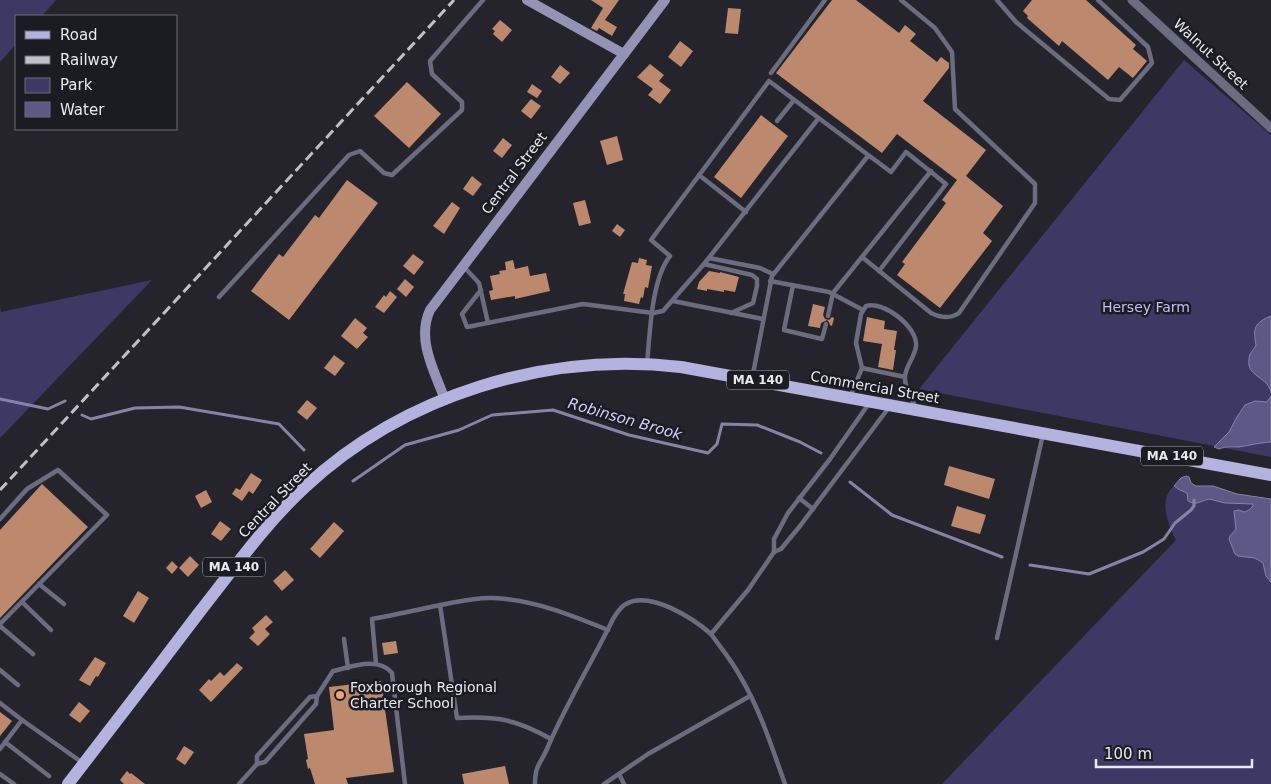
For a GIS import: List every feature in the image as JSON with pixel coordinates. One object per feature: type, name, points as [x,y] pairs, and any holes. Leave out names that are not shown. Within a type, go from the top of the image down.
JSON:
[{"type":"main road","points":[[527,0],[624,54]]},
{"type":"main road","name":"Central Street","points":[[68,784],[241,559],[268,526],[299,493],[332,464],[367,439],[419,411],[445,400],[427,348],[424,333],[425,324],[432,306],[665,0]]},
{"type":"main road","name":"Commercial Street","points":[[445,400],[502,380],[557,369],[608,364],[647,364],[690,369],[850,397],[1271,475]]},
{"type":"street","name":"Walnut Street","points":[[1132,0],[1271,128]]},
{"type":"lane","points":[[219,297],[349,155],[360,151],[384,172],[392,175],[462,110],[462,102],[432,74],[430,61],[483,0]]},
{"type":"lane","points":[[771,73],[825,0]]},
{"type":"lane","points":[[862,257],[931,313],[941,317],[955,316],[959,313],[1035,203],[1036,184],[955,110],[952,52],[935,28],[901,0]]},
{"type":"lane","points":[[996,0],[1016,22],[1109,99],[1120,100],[1152,63],[1152,57],[1148,47],[1098,0]]},
{"type":"lane","points":[[647,364],[660,275],[670,256],[651,240],[769,81],[891,172],[906,152],[946,184],[879,271]]},
{"type":"lane","points":[[777,121],[794,100]]},
{"type":"lane","points":[[481,290],[462,314],[467,327],[583,304],[653,313],[663,311],[709,258],[818,119]]},
{"type":"lane","points":[[752,380],[773,274],[868,156]]},
{"type":"lane","points":[[828,316],[833,293],[931,171]]},
{"type":"lane","points":[[699,175],[746,212]]},
{"type":"lane","points":[[709,258],[760,268],[773,274]]},
{"type":"lane","points":[[704,264],[752,275],[757,279],[758,286],[753,304],[731,313]]},
{"type":"lane","points":[[462,266],[478,280],[488,323]]},
{"type":"lane","points":[[770,282],[833,293],[863,310]]},
{"type":"lane","points":[[793,285],[784,330],[822,339],[826,324]]},
{"type":"lane","points":[[673,301],[763,319]]},
{"type":"lane","points":[[850,397],[862,368],[856,342],[863,310],[870,305],[884,307],[912,331],[915,338],[916,347],[905,377],[907,389],[917,410]]},
{"type":"lane","points":[[862,368],[905,377]]},
{"type":"lane","points":[[774,552],[774,540],[778,528],[835,452],[870,401]]},
{"type":"lane","points":[[711,634],[748,590],[774,552],[786,543],[813,509],[891,405]]},
{"type":"lane","points":[[997,638],[1043,432]]},
{"type":"lane","points":[[0,519],[27,489],[58,470],[107,515],[0,625],[33,654]]},
{"type":"lane","points":[[799,498],[813,509]]},
{"type":"lane","points":[[40,584],[64,604]]},
{"type":"lane","points":[[376,664],[372,620],[462,600],[492,598],[519,601],[576,617],[608,630]]},
{"type":"lane","points":[[535,784],[535,770],[608,630],[621,608],[628,603],[642,600],[658,604],[688,617],[711,634],[741,677],[785,784]]},
{"type":"lane","points":[[22,602],[51,630]]},
{"type":"lane","points":[[440,605],[457,718],[499,718],[517,722],[551,739]]},
{"type":"lane","points":[[344,639],[348,668]]},
{"type":"lane","points":[[239,784],[257,764],[264,762],[316,704],[317,696],[333,671],[376,664],[388,668],[392,673],[405,784]]},
{"type":"lane","points":[[0,670],[18,685]]},
{"type":"lane","points":[[257,764],[257,756],[310,697],[317,696]]},
{"type":"lane","points":[[604,784],[648,754],[750,696]]},
{"type":"lane","points":[[0,703],[84,764]]},
{"type":"lane","points":[[0,749],[22,720]]},
{"type":"lane","points":[[5,742],[49,776]]},
{"type":"lane","points":[[0,774],[14,784]]},
{"type":"lane","points":[[619,774],[624,784]]},
{"type":"green space","points":[[0,0],[56,0],[43,15],[15,15],[15,45],[0,62]]},
{"type":"green space","name":"Hersey Farm","points":[[1184,60],[1271,135],[1271,457],[919,389]]},
{"type":"green space","points":[[152,280],[0,438],[0,307],[1,312]]},
{"type":"green space","points":[[1174,486],[1187,493],[1187,499],[1202,502],[1209,499],[1271,502],[1271,784],[942,784],[1176,540],[1170,527],[1165,505],[1169,491]]},
{"type":"water","points":[[1271,316],[1271,393],[1266,383],[1251,370],[1249,359],[1256,345],[1256,327],[1261,321]]},
{"type":"water","points":[[1271,396],[1271,442],[1219,449],[1214,447],[1229,432],[1245,405],[1255,401],[1267,402]]},
{"type":"water","points":[[1186,476],[1196,486],[1213,486],[1237,494],[1271,499],[1271,582],[1266,576],[1263,563],[1255,558],[1235,554],[1229,539],[1236,529],[1234,511],[1246,512],[1253,504],[1225,503],[1209,499],[1196,503],[1188,501],[1187,493],[1174,486],[1181,478]]},
{"type":"building","points":[[591,0],[619,0],[605,20],[617,27],[612,36],[599,28],[597,31],[591,28],[603,8]]},
{"type":"building","points":[[832,0],[856,0],[899,33],[905,25],[916,34],[910,41],[937,62],[941,57],[949,63],[949,68],[923,101],[986,150],[966,176],[1003,206],[983,233],[992,241],[940,308],[897,275],[905,264],[902,262],[946,203],[942,200],[957,180],[897,134],[882,153],[776,73]]},
{"type":"building","points":[[1032,0],[1086,0],[1136,45],[1133,49],[1147,61],[1133,78],[1119,67],[1108,80],[1062,41],[1059,46],[1027,18],[1028,16],[1023,11]]},
{"type":"building","points":[[728,8],[741,9],[738,34],[725,33]]},
{"type":"building","points":[[500,20],[512,30],[502,42],[493,34],[495,31],[492,29]]},
{"type":"building","points":[[680,41],[693,51],[681,67],[668,57]]},
{"type":"building","points":[[650,64],[664,75],[659,81],[671,90],[660,104],[648,95],[653,89],[637,77]]},
{"type":"building","points":[[560,65],[570,73],[560,84],[551,77]]},
{"type":"building","points":[[407,82],[441,114],[409,148],[374,116]]},
{"type":"building","points":[[532,84],[542,91],[537,98],[527,92]]},
{"type":"building","points":[[531,99],[541,106],[531,119],[521,111]]},
{"type":"building","points":[[761,115],[788,136],[741,198],[714,177]]},
{"type":"building","points":[[617,136],[623,160],[607,165],[600,141]]},
{"type":"building","points":[[503,138],[512,145],[502,158],[493,151]]},
{"type":"building","points":[[472,176],[482,184],[473,196],[463,189]]},
{"type":"building","points":[[347,180],[378,203],[289,320],[251,291],[279,254],[283,257],[315,215],[319,218]]},
{"type":"building","points":[[585,200],[591,223],[579,226],[573,203]]},
{"type":"building","points":[[452,202],[460,208],[444,234],[433,226]]},
{"type":"building","points":[[617,224],[625,230],[620,237],[612,231]]},
{"type":"building","points":[[413,254],[424,262],[414,275],[403,266]]},
{"type":"building","points":[[639,258],[647,260],[646,265],[652,266],[648,288],[645,287],[643,298],[641,297],[639,304],[624,301],[625,294],[623,294],[632,262],[638,263]]},
{"type":"building","points":[[513,260],[515,269],[528,266],[530,276],[546,273],[550,291],[515,299],[515,296],[491,300],[489,291],[493,290],[490,276],[500,274],[499,271],[506,270],[505,262]]},
{"type":"building","points":[[709,271],[739,277],[735,292],[697,289],[699,282]]},
{"type":"building","points":[[405,279],[414,287],[406,297],[397,289]]},
{"type":"building","points":[[390,291],[397,297],[384,313],[375,307],[384,295],[386,297]]},
{"type":"building","points":[[813,304],[825,307],[823,315],[825,319],[834,318],[832,326],[827,320],[821,323],[820,328],[808,326]]},
{"type":"building","points":[[867,317],[885,321],[884,329],[897,331],[893,370],[878,367],[882,344],[863,341]]},
{"type":"building","points":[[355,318],[367,328],[363,333],[368,337],[357,349],[341,336]]},
{"type":"building","points":[[334,355],[345,363],[335,376],[324,368]]},
{"type":"building","points":[[307,400],[317,408],[307,420],[297,412]]},
{"type":"building","points":[[949,466],[995,479],[989,499],[944,485]]},
{"type":"building","points":[[251,473],[262,480],[253,494],[249,491],[242,501],[232,494],[236,488],[240,490]]},
{"type":"building","points":[[42,484],[88,527],[0,618],[0,530]]},
{"type":"building","points":[[206,490],[212,502],[201,508],[195,496]]},
{"type":"building","points":[[957,506],[986,515],[980,534],[951,526]]},
{"type":"building","points":[[220,521],[231,529],[221,541],[211,534]]},
{"type":"building","points":[[334,522],[344,531],[320,558],[310,549]]},
{"type":"building","points":[[190,556],[199,565],[188,577],[179,568]]},
{"type":"building","points":[[172,561],[178,567],[172,574],[166,568]]},
{"type":"building","points":[[285,570],[294,580],[282,591],[273,581]]},
{"type":"building","points":[[138,591],[149,598],[134,623],[123,616]]},
{"type":"building","points":[[266,615],[273,622],[265,629],[270,634],[258,646],[249,638],[255,632],[252,628]]},
{"type":"building","points":[[396,641],[398,653],[384,655],[382,643]]},
{"type":"building","points":[[95,657],[106,663],[90,686],[79,680]]},
{"type":"building","points":[[237,663],[243,668],[211,702],[199,690],[209,679],[211,681],[220,672],[224,676]]},
{"type":"building","points":[[381,681],[394,772],[346,778],[348,784],[315,784],[306,760],[308,759],[304,734],[334,730],[329,687]]},
{"type":"building","points":[[79,702],[90,711],[80,723],[69,715]]},
{"type":"building","points":[[0,712],[12,721],[0,736]]},
{"type":"building","points":[[184,746],[194,752],[185,765],[176,759]]},
{"type":"building","points":[[505,766],[509,784],[464,784],[462,774]]},
{"type":"building","points":[[127,771],[145,784],[124,784],[120,780]]},
{"type":"waterway","name":"Robinson Brook","points":[[0,399],[48,409],[65,401]]},
{"type":"waterway","name":"Robinson Brook","points":[[82,415],[91,419],[135,408],[179,407],[279,424],[304,450]]},
{"type":"waterway","name":"Robinson Brook","points":[[353,481],[405,445],[459,430],[492,415],[553,410],[629,435],[708,453],[717,444],[722,424],[757,425],[800,442],[821,453]]},
{"type":"waterway","name":"Robinson Brook","points":[[850,482],[892,515],[1002,557]]},
{"type":"waterway","name":"Robinson Brook","points":[[1030,565],[1089,574],[1143,552],[1164,539],[1175,523],[1191,510],[1194,506],[1194,500]]},
{"type":"railway","points":[[0,490],[454,0]]},
{"type":"place","name":"Foxborough Regional Charter School","points":[[340,695]]}]
